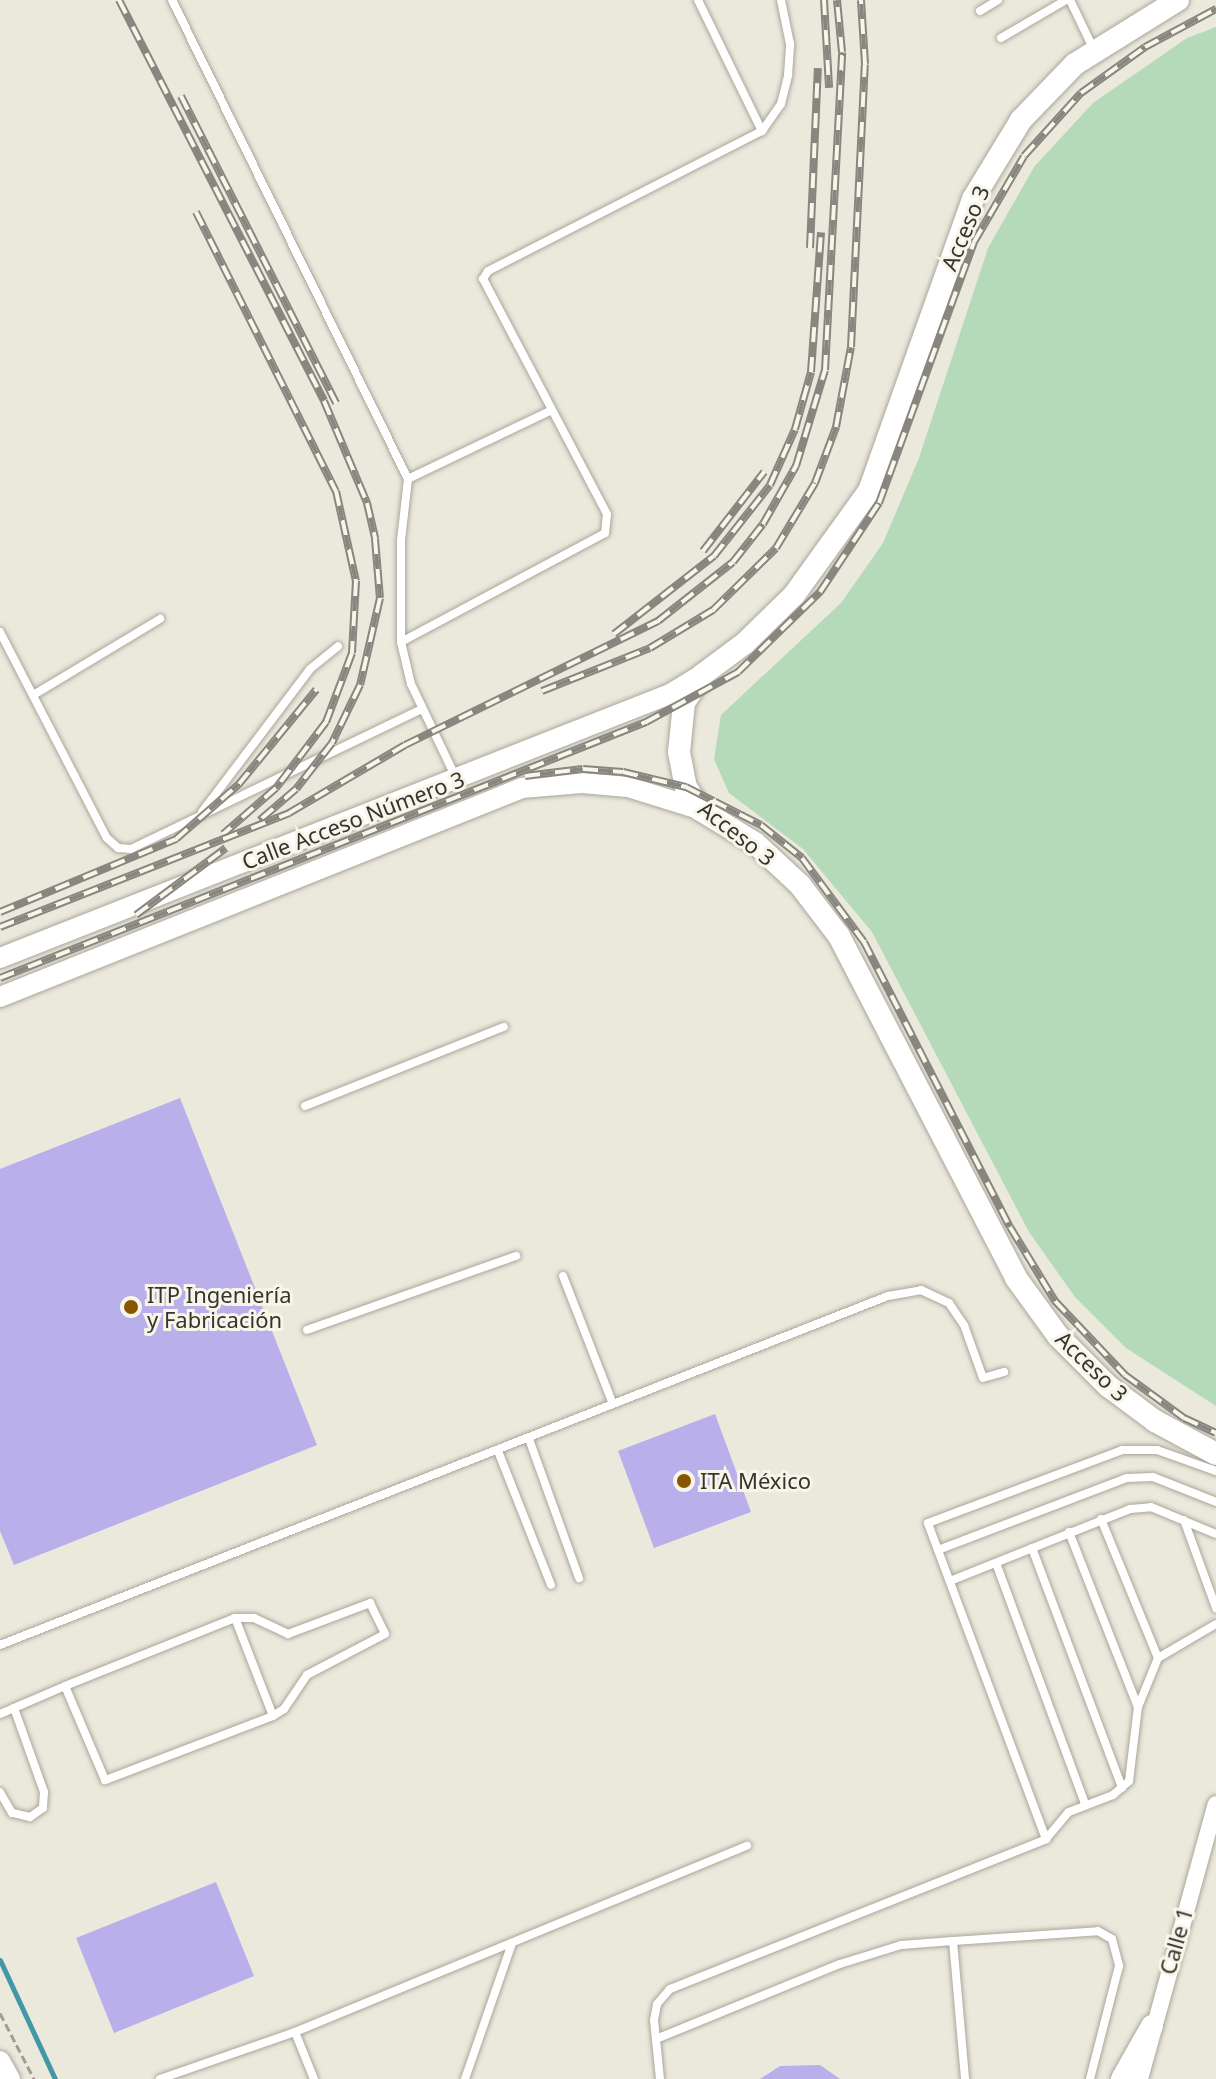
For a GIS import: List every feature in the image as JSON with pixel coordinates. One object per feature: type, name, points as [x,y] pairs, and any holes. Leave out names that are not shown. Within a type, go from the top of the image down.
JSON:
[{"type":"main road","name":"Acceso 3","points":[[1170,2],[1094,50],[1021,120],[973,199],[869,491],[829,553],[794,595],[745,643],[702,675],[684,703],[680,728],[682,771],[699,809],[755,843],[800,885],[839,936],[1016,1278],[1058,1336],[1108,1386],[1155,1421],[1216,1454]]},
{"type":"main road","points":[[1122,2079],[1152,2026]]},
{"type":"street","name":"Calle Acceso Número 3","points":[[0,958],[457,780],[670,694],[702,675]]},
{"type":"street","name":"Calle Acceso Número 3","points":[[0,997],[522,788],[568,783],[628,787],[699,809]]},
{"type":"street","name":"Calle 1","points":[[1140,2079],[1152,2026],[1216,1804]]},
{"type":"street","points":[[0,2061],[10,2079]]},
{"type":"lane","points":[[172,0],[408,479],[401,540],[401,642],[422,709],[457,780]]},
{"type":"lane","points":[[698,0],[762,131]]},
{"type":"lane","points":[[401,642],[605,533],[607,514],[482,287],[488,271],[762,131],[781,104],[788,75],[790,44],[781,0]]},
{"type":"lane","points":[[980,11],[998,0]]},
{"type":"lane","points":[[1001,38],[1068,0],[1094,50]]},
{"type":"lane","points":[[408,479],[550,411]]},
{"type":"lane","points":[[35,694],[160,619]]},
{"type":"lane","points":[[0,632],[35,694],[107,838],[118,848],[131,849],[422,709]]},
{"type":"lane","points":[[199,816],[310,669],[338,646]]},
{"type":"lane","points":[[305,1106],[504,1027]]},
{"type":"lane","points":[[307,1330],[516,1256]]},
{"type":"lane","points":[[563,1276],[613,1404]]},
{"type":"lane","points":[[0,1645],[888,1296],[921,1290],[949,1303],[964,1325],[983,1378],[1004,1372]]},
{"type":"lane","points":[[529,1439],[579,1578]]},
{"type":"lane","points":[[1046,1839],[928,1523],[1122,1450],[1157,1450],[1216,1471]]},
{"type":"lane","points":[[498,1451],[551,1585]]},
{"type":"lane","points":[[938,1550],[1127,1478],[1153,1477],[1216,1502]]},
{"type":"lane","points":[[950,1581],[1101,1519],[1151,1507],[1216,1534]]},
{"type":"lane","points":[[1101,1519],[1158,1658]]},
{"type":"lane","points":[[1184,1520],[1216,1608]]},
{"type":"lane","points":[[1069,1532],[1138,1707]]},
{"type":"lane","points":[[1032,1548],[1122,1788]]},
{"type":"lane","points":[[996,1563],[1085,1803]]},
{"type":"lane","points":[[0,1714],[65,1686],[235,1618],[254,1618],[288,1634],[370,1603],[385,1634],[307,1675],[284,1709],[273,1716],[105,1780],[65,1686]]},
{"type":"lane","points":[[235,1618],[273,1716]]},
{"type":"lane","points":[[660,2079],[657,2004],[683,1983],[1046,1839],[1069,1812],[1122,1788],[1133,1761],[1138,1707],[1158,1658],[1216,1624]]},
{"type":"lane","points":[[1,1796],[12,1813],[30,1817],[45,1800],[14,1708]]},
{"type":"lane","points":[[160,2079],[295,2032],[747,1846]]},
{"type":"lane","points":[[656,2039],[840,1964],[901,1945],[1098,1931],[1112,1939],[1119,1966],[1090,2079]]},
{"type":"lane","points":[[953,1941],[965,2079]]},
{"type":"lane","points":[[465,2079],[512,1943]]},
{"type":"lane","points":[[295,2032],[314,2079]]},
{"type":"path","points":[[0,2013],[34,2079]]},
{"type":"green space","points":[[1216,27],[1216,1406],[1126,1348],[1075,1297],[1029,1232],[872,932],[803,849],[729,793],[714,759],[721,715],[841,603],[883,543],[919,458],[988,248],[1034,167],[1093,103],[1187,38]]},
{"type":"building","name":"ITP Ingeniería y Fabricación","points":[[180,1098],[317,1445],[14,1565],[0,1531],[0,1169]]},
{"type":"building","name":"ITA México","points":[[715,1414],[751,1512],[654,1548],[618,1451]]},
{"type":"building","points":[[216,1882],[254,1976],[114,2033],[76,1938]]},
{"type":"building","points":[[820,2065],[840,2079],[760,2079],[780,2066]]},
{"type":"waterway","points":[[0,1960],[55,2079]]},
{"type":"railway","points":[[119,0],[324,401],[367,503],[375,539],[380,598],[360,685],[332,743],[296,789],[260,820]]},
{"type":"railway","points":[[824,0],[829,88]]},
{"type":"railway","points":[[0,927],[289,813],[405,745],[658,621],[733,562],[763,524],[796,466],[825,370],[842,52],[837,0]]},
{"type":"railway","points":[[542,691],[650,648],[713,610],[776,548],[815,483],[836,427],[851,347],[865,64],[861,0]]},
{"type":"railway","points":[[0,978],[646,722],[738,672],[820,592],[879,503],[974,242],[1024,156],[1081,93],[1145,47],[1216,9]]},
{"type":"railway","points":[[810,248],[818,68]]},
{"type":"railway","points":[[181,96],[336,403]]},
{"type":"railway","points":[[196,212],[336,491],[356,581],[352,653],[326,722],[276,788],[223,834]]},
{"type":"railway","points":[[614,634],[714,556],[770,485],[795,429],[811,372],[821,232]]},
{"type":"railway","points":[[703,551],[764,472]]},
{"type":"railway","points":[[0,912],[176,839],[239,784],[316,690]]},
{"type":"railway","points":[[525,776],[583,769],[623,772],[686,787],[761,825],[802,858],[864,942],[1010,1227],[1055,1301],[1125,1375],[1184,1418],[1216,1433]]},
{"type":"railway","points":[[136,915],[226,848]]},
{"type":"place","name":"ITP Ingeniería y Fabricación","points":[[131,1307]]},
{"type":"place","name":"ITA México","points":[[684,1481]]}]
